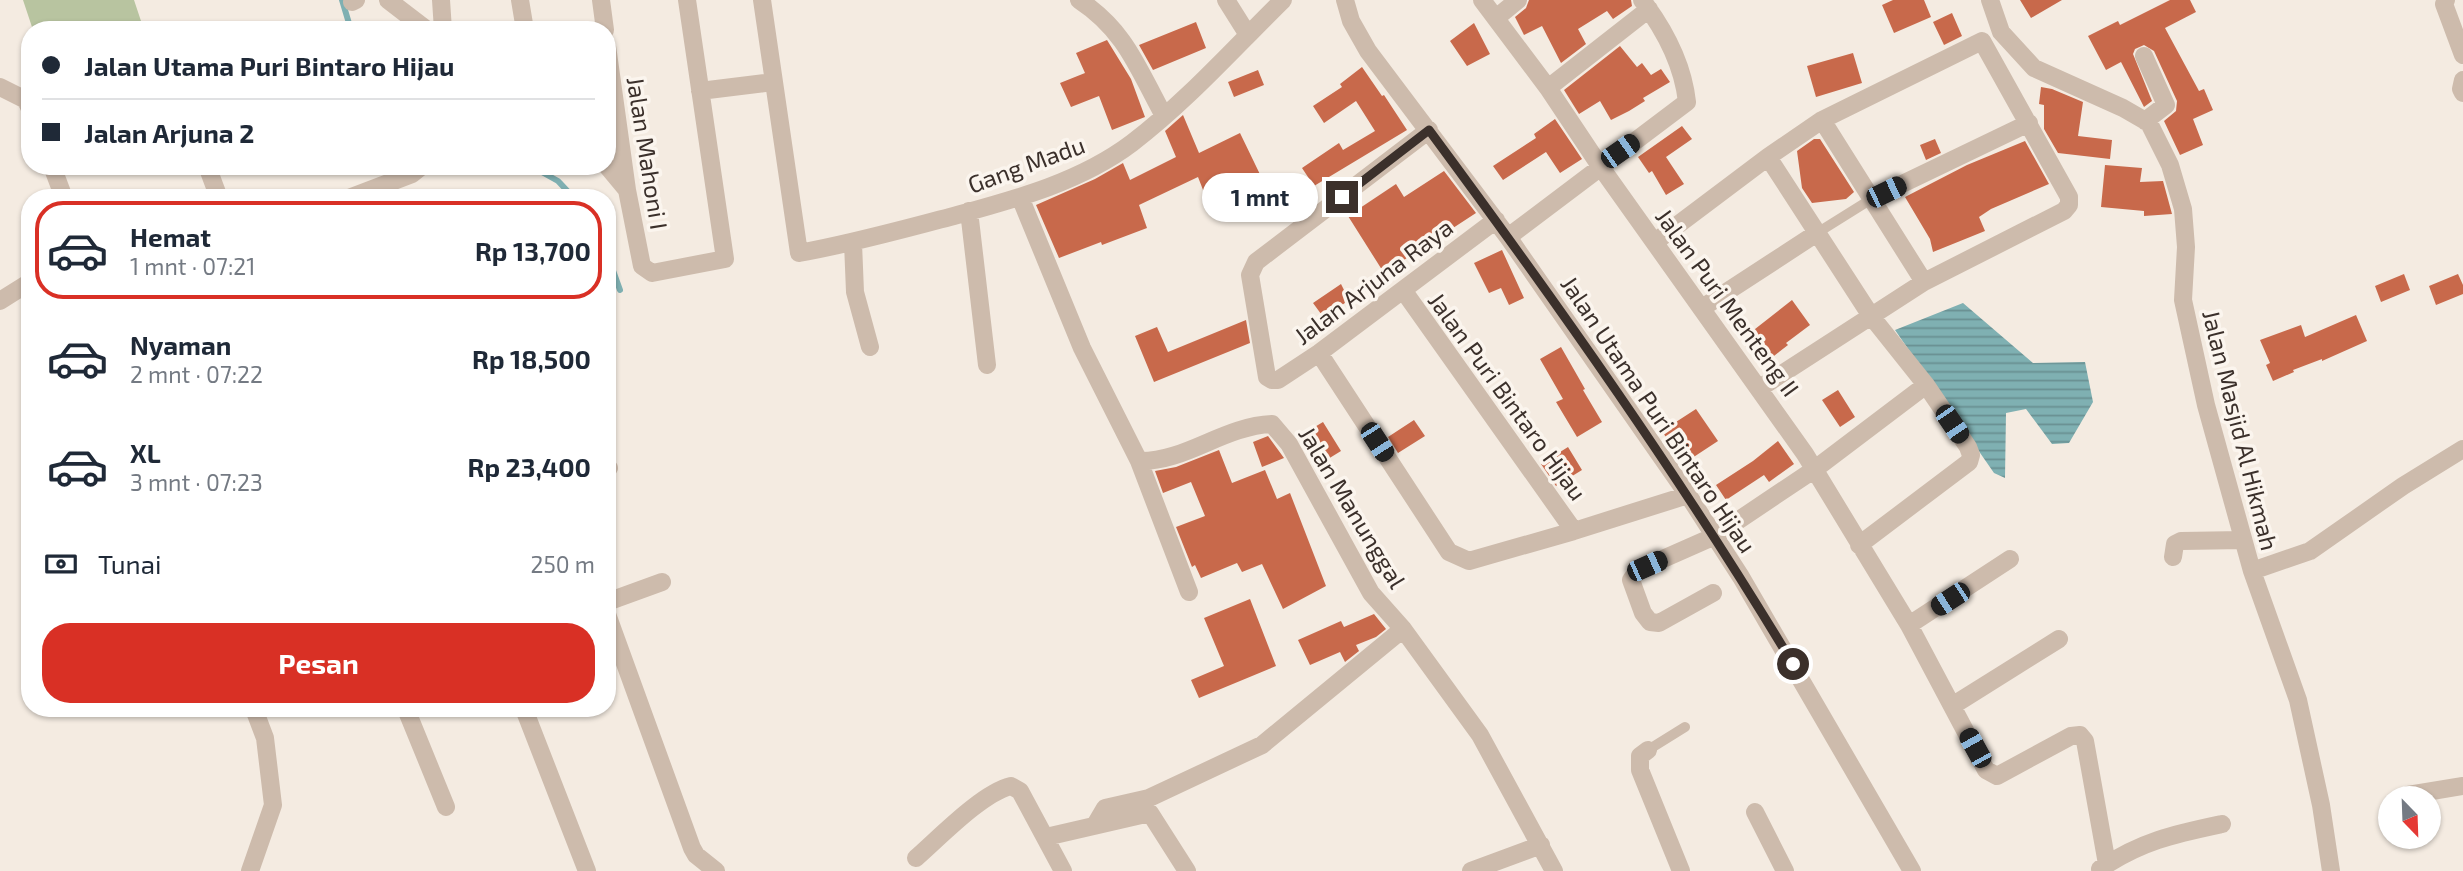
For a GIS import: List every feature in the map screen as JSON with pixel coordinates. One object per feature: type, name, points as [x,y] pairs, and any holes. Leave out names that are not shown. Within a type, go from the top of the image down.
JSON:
[{"type":"street","points":[[388,0],[415,21]]},
{"type":"street","points":[[441,0],[442,21]]},
{"type":"street","points":[[520,0],[524,21]]},
{"type":"street","points":[[601,0],[604,21]]},
{"type":"street","points":[[687,0],[700,91],[773,82],[762,0]]},
{"type":"street","points":[[1079,0],[1097,12],[1121,37],[1164,116]]},
{"type":"street","points":[[1226,0],[1248,35]]},
{"type":"street","name":"Gang Madu","points":[[773,82],[799,253],[853,243],[1020,197],[1098,164],[1131,144],[1164,116],[1283,0]]},
{"type":"street","name":"Jalan Utama Puri Bintaro Hijau","points":[[1345,0],[1351,21],[1368,51],[1496,220],[1715,536],[1793,664],[1912,871]]},
{"type":"street","name":"Jalan Puri Menteng II","points":[[1482,0],[1548,88],[1600,166],[1815,469],[1909,625],[1986,770],[1997,776],[2071,736],[2080,735],[2085,741],[2102,868]]},
{"type":"street","points":[[1496,18],[1518,0]]},
{"type":"street","name":"Jalan Masjid Al Hikmah","points":[[1990,0],[2001,32],[2034,68],[2123,108],[2149,123],[2170,165],[2183,209],[2186,247],[2183,300],[2206,405],[2252,571],[2298,700],[2321,806],[2330,871]]},
{"type":"street","points":[[2446,0],[2444,4],[2463,55]]},
{"type":"street","points":[[1508,237],[1687,102],[1670,43],[1646,4],[1548,88]]},
{"type":"street","points":[[1656,242],[1768,157],[1822,120],[1982,41],[2069,197],[2069,205],[2064,211],[1924,282],[1760,388]]},
{"type":"street","points":[[2144,56],[2166,105],[2145,121]]},
{"type":"street","points":[[0,87],[21,98]]},
{"type":"street","name":"Jalan Mahoni I","points":[[616,111],[627,190],[642,266],[652,273],[725,259],[700,91]]},
{"type":"street","points":[[1822,120],[1924,282]]},
{"type":"street","points":[[1872,198],[2029,123]]},
{"type":"street","name":"Jalan Arjuna Raya","points":[[1429,130],[1256,262],[1251,275],[1267,377],[1278,380],[1319,354],[1496,220]]},
{"type":"street","points":[[1768,157],[1871,316],[1926,385],[1971,455],[1969,462],[1859,545]]},
{"type":"street","points":[[373,189],[409,175]]},
{"type":"street","points":[[614,175],[627,190]]},
{"type":"street","points":[[1020,197],[1082,348],[1139,461],[1189,592]]},
{"type":"street","points":[[969,211],[987,365]]},
{"type":"street","points":[[1702,308],[1817,233]]},
{"type":"street","points":[[853,243],[855,292],[870,347]]},
{"type":"street","points":[[0,302],[21,288]]},
{"type":"street","name":"Jalan Puri Bintaro Hijau","points":[[1403,290],[1574,531]]},
{"type":"street","name":"Jalan Puri Bintaro Hijau","points":[[1319,354],[1449,552],[1469,561],[1688,495]]},
{"type":"street","points":[[1713,593],[1659,622],[1650,622],[1643,613],[1631,580],[1647,566],[1715,536],[1815,469],[1926,385]]},
{"type":"street","name":"Jalan Manunggal","points":[[1139,461],[1169,458],[1224,433],[1256,424],[1272,424],[1289,444],[1371,593],[1403,629],[1480,735],[1554,871]]},
{"type":"street","points":[[2252,571],[2310,551],[2403,486],[2463,449]]},
{"type":"street","points":[[2173,557],[2175,544],[2182,541],[2243,540]]},
{"type":"street","points":[[1909,625],[2010,559]]},
{"type":"street","points":[[616,599],[662,582]]},
{"type":"street","points":[[1095,825],[1105,808],[1149,798],[1262,745],[1403,629]]},
{"type":"street","points":[[616,639],[692,848],[696,855],[716,871]]},
{"type":"street","points":[[1952,705],[2059,639]]},
{"type":"street","points":[[250,871],[272,805],[265,738],[257,717]]},
{"type":"street","points":[[408,717],[446,807]]},
{"type":"street","points":[[527,717],[587,871]]},
{"type":"street","points":[[1648,750],[1640,756],[1640,770],[1681,871]]},
{"type":"street","points":[[916,858],[986,798],[1001,788],[1011,786],[1020,791],[1046,837],[1056,868]]},
{"type":"street","points":[[2441,790],[2463,786]]},
{"type":"street","points":[[1755,812],[1785,871]]},
{"type":"street","points":[[1046,837],[1150,813],[1186,871]]},
{"type":"street","points":[[2102,868],[2140,845],[2222,824]]},
{"type":"street","points":[[1471,871],[1541,845]]},
{"type":"lane","points":[[1817,233],[1872,198]]},
{"type":"lane","points":[[1648,750],[1685,727]]},
{"type":"green space","points":[[23,0],[134,0],[141,21],[30,21]]},
{"type":"water","points":[[1963,303],[2033,363],[2085,362],[2093,402],[2069,443],[2052,444],[2026,409],[2006,413],[2005,478],[1994,473],[1895,330]]},
{"type":"building","points":[[1529,0],[1631,0],[1632,6],[1613,19],[1607,11],[1578,29],[1586,44],[1561,63],[1542,26],[1524,35],[1515,17],[1526,8]]},
{"type":"building","points":[[1893,0],[1924,0],[1931,17],[1894,33],[1882,5]]},
{"type":"building","points":[[2020,0],[2062,0],[2031,18]]},
{"type":"building","points":[[2170,0],[2190,0],[2196,12],[2165,28],[2199,91],[2204,89],[2213,110],[2193,119],[2203,145],[2180,155],[2164,121],[2176,111],[2177,101],[2154,51],[2144,45],[2135,49],[2133,54],[2152,101],[2144,107],[2121,62],[2106,70],[2088,36],[2118,21],[2120,25]]},
{"type":"building","points":[[1952,13],[1962,36],[1944,45],[1933,22]]},
{"type":"building","points":[[1196,22],[1206,48],[1153,70],[1139,45]]},
{"type":"building","points":[[1474,23],[1490,54],[1467,66],[1450,41]]},
{"type":"building","points":[[1107,40],[1131,79],[1145,117],[1112,130],[1099,96],[1071,107],[1060,83],[1085,73],[1076,53]]},
{"type":"building","points":[[1620,46],[1637,67],[1642,63],[1651,75],[1661,69],[1670,82],[1643,98],[1645,101],[1611,120],[1600,101],[1579,114],[1564,90]]},
{"type":"building","points":[[1853,53],[1862,83],[1816,97],[1807,66]]},
{"type":"building","points":[[1362,67],[1407,130],[1314,186],[1302,168],[1339,143],[1343,150],[1375,131],[1356,101],[1324,123],[1313,106],[1342,87],[1340,84]]},
{"type":"building","points":[[1258,70],[1264,85],[1234,97],[1228,82]]},
{"type":"building","points":[[2041,87],[2083,102],[2078,136],[2112,140],[2110,159],[2058,153],[2044,129],[2044,105],[2039,104]]},
{"type":"building","points":[[1183,115],[1199,153],[1240,133],[1269,193],[1272,191],[1284,210],[1267,222],[1240,181],[1205,195],[1198,177],[1139,205],[1147,228],[1059,258],[1036,205],[1095,179],[1123,163],[1130,180],[1176,157],[1165,131]]},
{"type":"building","points":[[1555,119],[1582,159],[1560,173],[1546,152],[1503,180],[1493,166],[1536,138],[1534,134]]},
{"type":"building","points":[[1682,126],[1692,139],[1666,157],[1684,184],[1666,195],[1652,171],[1649,173],[1638,157]]},
{"type":"building","points":[[1814,139],[1820,139],[1854,192],[1846,199],[1812,203],[1802,188],[1797,151]]},
{"type":"building","points":[[1935,139],[1941,153],[1926,160],[1920,145]]},
{"type":"building","points":[[2025,141],[2049,184],[1991,209],[1979,217],[1985,231],[1933,252],[1930,239],[1905,197],[1967,165]]},
{"type":"building","points":[[2105,165],[2142,168],[2140,182],[2163,181],[2172,214],[2144,216],[2144,211],[2101,207]]},
{"type":"building","points":[[1444,171],[1476,213],[1384,273],[1348,216],[1396,184],[1404,197]]},
{"type":"building","points":[[1502,250],[1524,298],[1509,305],[1501,288],[1489,293],[1474,263]]},
{"type":"building","points":[[2404,274],[2410,290],[2381,302],[2375,286]]},
{"type":"building","points":[[2458,274],[2463,285],[2463,294],[2436,305],[2429,286]]},
{"type":"building","points":[[1341,284],[1349,300],[1324,318],[1313,303]]},
{"type":"building","points":[[1792,300],[1810,325],[1761,366],[1741,340]]},
{"type":"building","points":[[2356,315],[2367,341],[2322,361],[2293,370],[2294,372],[2273,381],[2266,365],[2270,363],[2260,340],[2301,325],[2305,337]]},
{"type":"building","points":[[1246,320],[1250,343],[1154,382],[1135,336],[1157,327],[1168,352]]},
{"type":"building","points":[[1561,347],[1602,422],[1577,437],[1556,402],[1563,399],[1540,359]]},
{"type":"building","points":[[1838,390],[1855,417],[1840,427],[1822,400]]},
{"type":"building","points":[[1696,409],[1718,441],[1683,464],[1662,431]]},
{"type":"building","points":[[1414,420],[1425,436],[1398,453],[1388,437]]},
{"type":"building","points":[[1323,422],[1341,451],[1315,467],[1298,437]]},
{"type":"building","points":[[1268,436],[1284,458],[1262,467],[1253,442]]},
{"type":"building","points":[[1778,441],[1794,464],[1769,482],[1764,475],[1726,500],[1716,485]]},
{"type":"building","points":[[1568,447],[1582,470],[1556,486],[1541,464]]},
{"type":"building","points":[[1219,450],[1232,483],[1265,470],[1277,499],[1290,493],[1326,586],[1283,609],[1262,564],[1242,572],[1237,563],[1201,578],[1195,565],[1192,567],[1176,527],[1205,516],[1191,482],[1163,493],[1155,471],[1176,467]]},
{"type":"building","points":[[1250,599],[1276,666],[1199,698],[1191,680],[1224,666],[1204,618]]},
{"type":"building","points":[[1374,614],[1386,629],[1376,637],[1356,645],[1359,651],[1345,662],[1340,652],[1310,665],[1298,640],[1341,621],[1344,627]]},
{"type":"waterway","points":[[342,0],[348,21]]},
{"type":"waterway","points":[[547,175],[566,189]]},
{"type":"waterway","points":[[616,279],[620,290]]},
{"type":"route","points":[[1342,197],[1429,130],[1508,237],[1688,495],[1793,664]]}]
